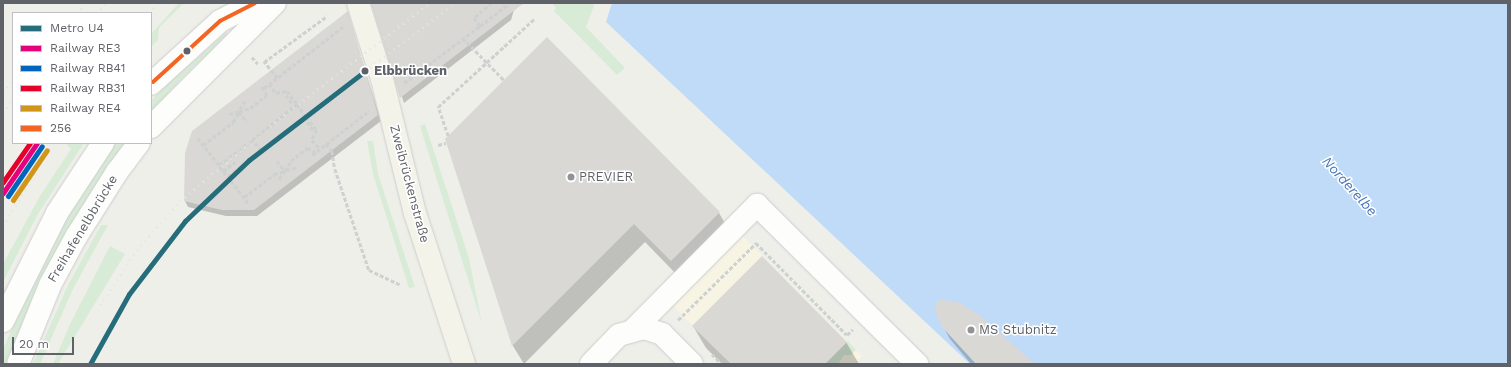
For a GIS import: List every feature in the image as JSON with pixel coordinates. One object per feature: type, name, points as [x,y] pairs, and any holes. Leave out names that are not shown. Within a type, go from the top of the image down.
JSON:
[{"type":"main road","name":"Zweibrückenstraße","points":[[354,12],[382,79],[415,213],[464,364]]},
{"type":"street","points":[[152,83],[220,21],[254,3]]},
{"type":"street","points":[[152,126],[275,3]]},
{"type":"street","points":[[3,321],[57,213],[102,144]]},
{"type":"street","name":"Freihafenelbbrücke","points":[[18,364],[50,285],[76,237],[117,172],[138,144]]},
{"type":"street","points":[[634,329],[757,205],[917,364]]},
{"type":"street","points":[[591,364],[620,335],[634,329],[644,328],[662,334],[692,364]]},
{"type":"path","points":[[492,3],[474,18],[480,26],[509,3]]},
{"type":"path","points":[[228,115],[250,108],[266,96],[262,89],[354,12]]},
{"type":"path","points":[[277,78],[264,62],[327,16]]},
{"type":"path","points":[[448,136],[438,107],[534,19]]},
{"type":"path","points":[[463,38],[504,80]]},
{"type":"path","points":[[249,54],[258,64]]},
{"type":"path","points":[[269,84],[276,93],[286,93],[297,104],[315,131]]},
{"type":"path","points":[[286,93],[292,103]]},
{"type":"path","points":[[203,145],[233,122],[245,101]]},
{"type":"path","points":[[219,165],[297,104]]},
{"type":"path","points":[[240,112],[247,122]]},
{"type":"path","points":[[228,176],[306,117]]},
{"type":"path","points":[[306,122],[315,131]]},
{"type":"path","points":[[315,131],[312,140],[320,149]]},
{"type":"path","points":[[198,138],[249,204]]},
{"type":"path","points":[[252,140],[261,151]]},
{"type":"path","points":[[438,145],[446,142]]},
{"type":"path","points":[[326,144],[332,151],[335,169],[369,270],[401,285]]},
{"type":"path","points":[[279,180],[291,161],[307,148],[316,152],[312,155]]},
{"type":"path","points":[[277,161],[285,171]]},
{"type":"path","points":[[223,171],[235,162]]},
{"type":"path","points":[[244,197],[274,174],[296,168]]},
{"type":"path","points":[[677,320],[756,244],[847,335],[854,328],[848,323]]},
{"type":"shaded area","points":[[742,235],[862,356],[854,364],[731,364],[671,304]]},
{"type":"green space","points":[[179,3],[184,3],[159,28],[158,40],[152,46],[152,33]]},
{"type":"green space","points":[[552,3],[595,3],[586,27],[625,68],[617,75],[554,11],[556,8]]},
{"type":"green space","points":[[226,32],[228,35],[182,78],[152,111],[152,100]]},
{"type":"green space","points":[[425,124],[469,258],[482,324],[420,126]]},
{"type":"green space","points":[[367,141],[373,141],[378,174],[415,287],[409,288],[373,174]]},
{"type":"green space","points":[[83,144],[38,214],[3,282],[3,264],[40,196],[71,149],[67,145]]},
{"type":"green space","points":[[115,144],[124,144],[58,250],[27,312],[6,364],[3,364],[3,350],[7,340],[50,247],[76,202]]},
{"type":"green space","points":[[101,225],[108,225],[73,289],[40,364],[33,364],[68,285]]},
{"type":"green space","points":[[110,246],[125,254],[58,364],[53,364],[70,324]]},
{"type":"green space","points":[[848,341],[856,350],[851,355],[844,355],[838,364],[825,364]]},
{"type":"water","name":"Norderelbe","points":[[612,3],[1508,3],[1508,364],[970,364],[606,22]]},
{"type":"building","points":[[371,3],[524,3],[400,98]]},
{"type":"building","points":[[348,11],[378,115],[254,210],[222,210],[184,201],[185,153],[192,131]]},
{"type":"building","name":"PREVIER","points":[[547,37],[720,212],[671,261],[634,224],[512,346],[445,139]]},
{"type":"building","points":[[762,256],[847,342],[825,364],[731,364],[692,326]]},
{"type":"building","name":"MS Stubnitz","points":[[937,301],[958,302],[978,314],[1035,364],[976,364],[942,327],[935,310]]},
{"type":"railway","points":[[78,12],[87,3]]},
{"type":"railway","points":[[97,12],[107,3]]},
{"type":"railway","points":[[150,12],[158,3]]},
{"type":"railway","points":[[97,310],[137,250],[180,201],[270,126],[430,3]]},
{"type":"railway","points":[[365,71],[455,3]]},
{"type":"railway","points":[[3,92],[12,81]]},
{"type":"railway","points":[[3,113],[12,100]]},
{"type":"railway","points":[[3,226],[52,144]]},
{"type":"metro line","name":"U4","points":[[90,364],[129,294],[185,221],[249,160],[365,71]]},
{"type":"rail line","name":"RB31","points":[[3,182],[29,144]]},
{"type":"rail line","name":"RE3","points":[[3,193],[36,144]]},
{"type":"rail line","name":"RB41","points":[[8,196],[42,146]]},
{"type":"rail line","name":"RE4","points":[[13,200],[47,150]]},
{"type":"transit line","name":"256","points":[[153,82],[220,21],[255,3]]},
{"type":"place","name":"Elbbrücken","points":[[365,71]]},
{"type":"place","name":"PREVIER","points":[[571,177]]},
{"type":"place","name":"MS Stubnitz","points":[[971,330]]}]
